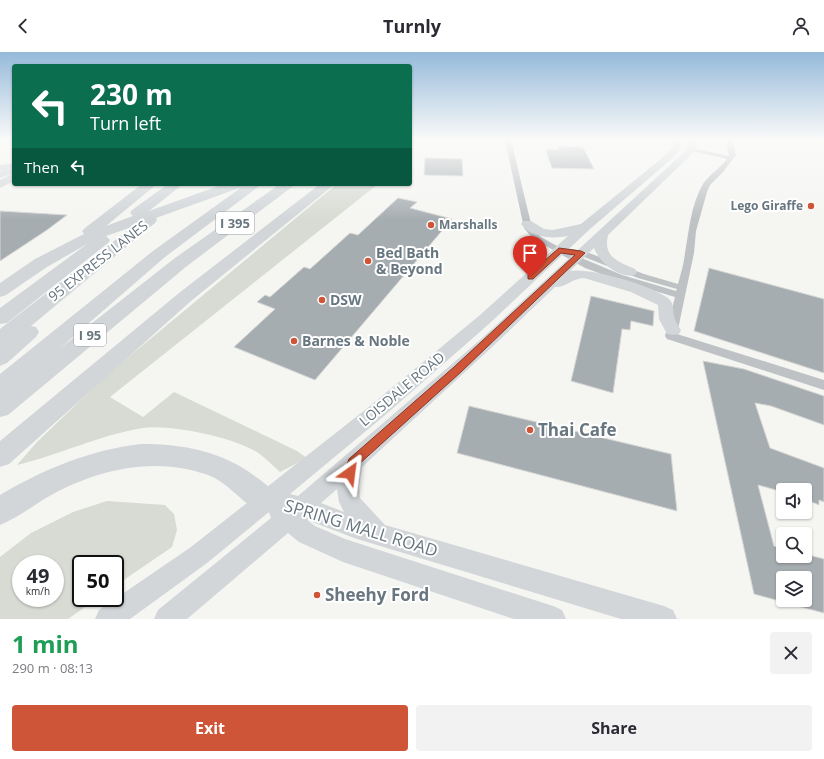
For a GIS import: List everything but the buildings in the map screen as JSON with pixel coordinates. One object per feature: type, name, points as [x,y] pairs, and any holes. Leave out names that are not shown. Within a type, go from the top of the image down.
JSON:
[{"type":"highway","points":[[0,306],[118,208],[147,186]]},
{"type":"highway","points":[[0,318],[173,186]]},
{"type":"highway","name":"95 EXPRESS LANES","points":[[0,340],[194,186]]},
{"type":"highway","points":[[0,291],[66,248],[103,231],[232,186]]},
{"type":"highway","points":[[0,387],[159,254],[252,186]]},
{"type":"highway","name":"I 95","points":[[0,408],[181,262],[268,186]]},
{"type":"highway","name":"I 395","points":[[181,262],[286,186]]},
{"type":"highway","points":[[0,456],[127,345],[325,186]]},
{"type":"highway","points":[[0,358],[102,268],[154,217]]},
{"type":"highway","points":[[0,510],[50,481],[76,470],[120,457],[139,454],[176,455],[203,462],[222,470],[243,483],[265,501]]},
{"type":"main road","points":[[0,168],[11,166]]},
{"type":"main road","name":"LOISDALE ROAD","points":[[167,619],[295,514],[458,370],[534,298],[571,255],[586,226],[657,166]]},
{"type":"main road","name":"LOISDALE ROAD","points":[[108,619],[199,555],[377,410],[471,330],[602,233],[672,166]]},
{"type":"main road","points":[[0,176],[12,171]]},
{"type":"main road","points":[[0,185],[12,177]]},
{"type":"main road","points":[[527,224],[542,233],[556,235],[586,226]]},
{"type":"main road","points":[[602,233],[599,244],[602,254],[613,264],[630,272]]},
{"type":"main road","points":[[534,298],[572,275],[586,274],[660,298],[665,303],[667,319],[673,330]]},
{"type":"main road","points":[[353,462],[348,484],[349,501],[355,511],[380,534]]},
{"type":"main road","name":"SPRING MALL ROAD","points":[[265,501],[295,514],[380,534],[664,619]]},
{"type":"main road","name":"SPRING MALL ROAD","points":[[295,514],[307,534],[343,550],[553,619]]},
{"type":"street","points":[[514,166],[527,224],[536,239],[628,281],[682,292]]},
{"type":"street","points":[[724,166],[707,184],[703,192],[692,231],[690,253],[671,336],[824,385]]},
{"type":"street","points":[[571,255],[630,272],[682,292]]},
{"type":"shaded area","points":[[335,186],[375,186],[110,397],[143,417],[174,392],[297,451],[307,458],[280,472],[258,453],[231,441],[184,430],[155,427],[111,435],[17,465],[37,442],[108,374]]},
{"type":"shaded area","points":[[107,501],[165,505],[174,514],[177,530],[172,547],[124,580],[124,555],[72,555],[72,607],[85,607],[68,619],[0,619],[0,557],[31,533],[73,512]]},
{"type":"place","name":"Lego Giraffe","points":[[811,206]]},
{"type":"place","name":"Marshalls","points":[[431,225]]},
{"type":"place","name":"Bed Bath & Beyond","points":[[368,261]]},
{"type":"place","name":"DSW","points":[[322,300]]},
{"type":"place","name":"Barnes & Noble","points":[[294,341]]},
{"type":"place","name":"Thai Cafe","points":[[530,430]]},
{"type":"place","name":"Sheehy Ford","points":[[317,595]]},
{"type":"route","points":[[350,473],[353,462],[458,370],[581,253],[559,250],[530,277]]}]
